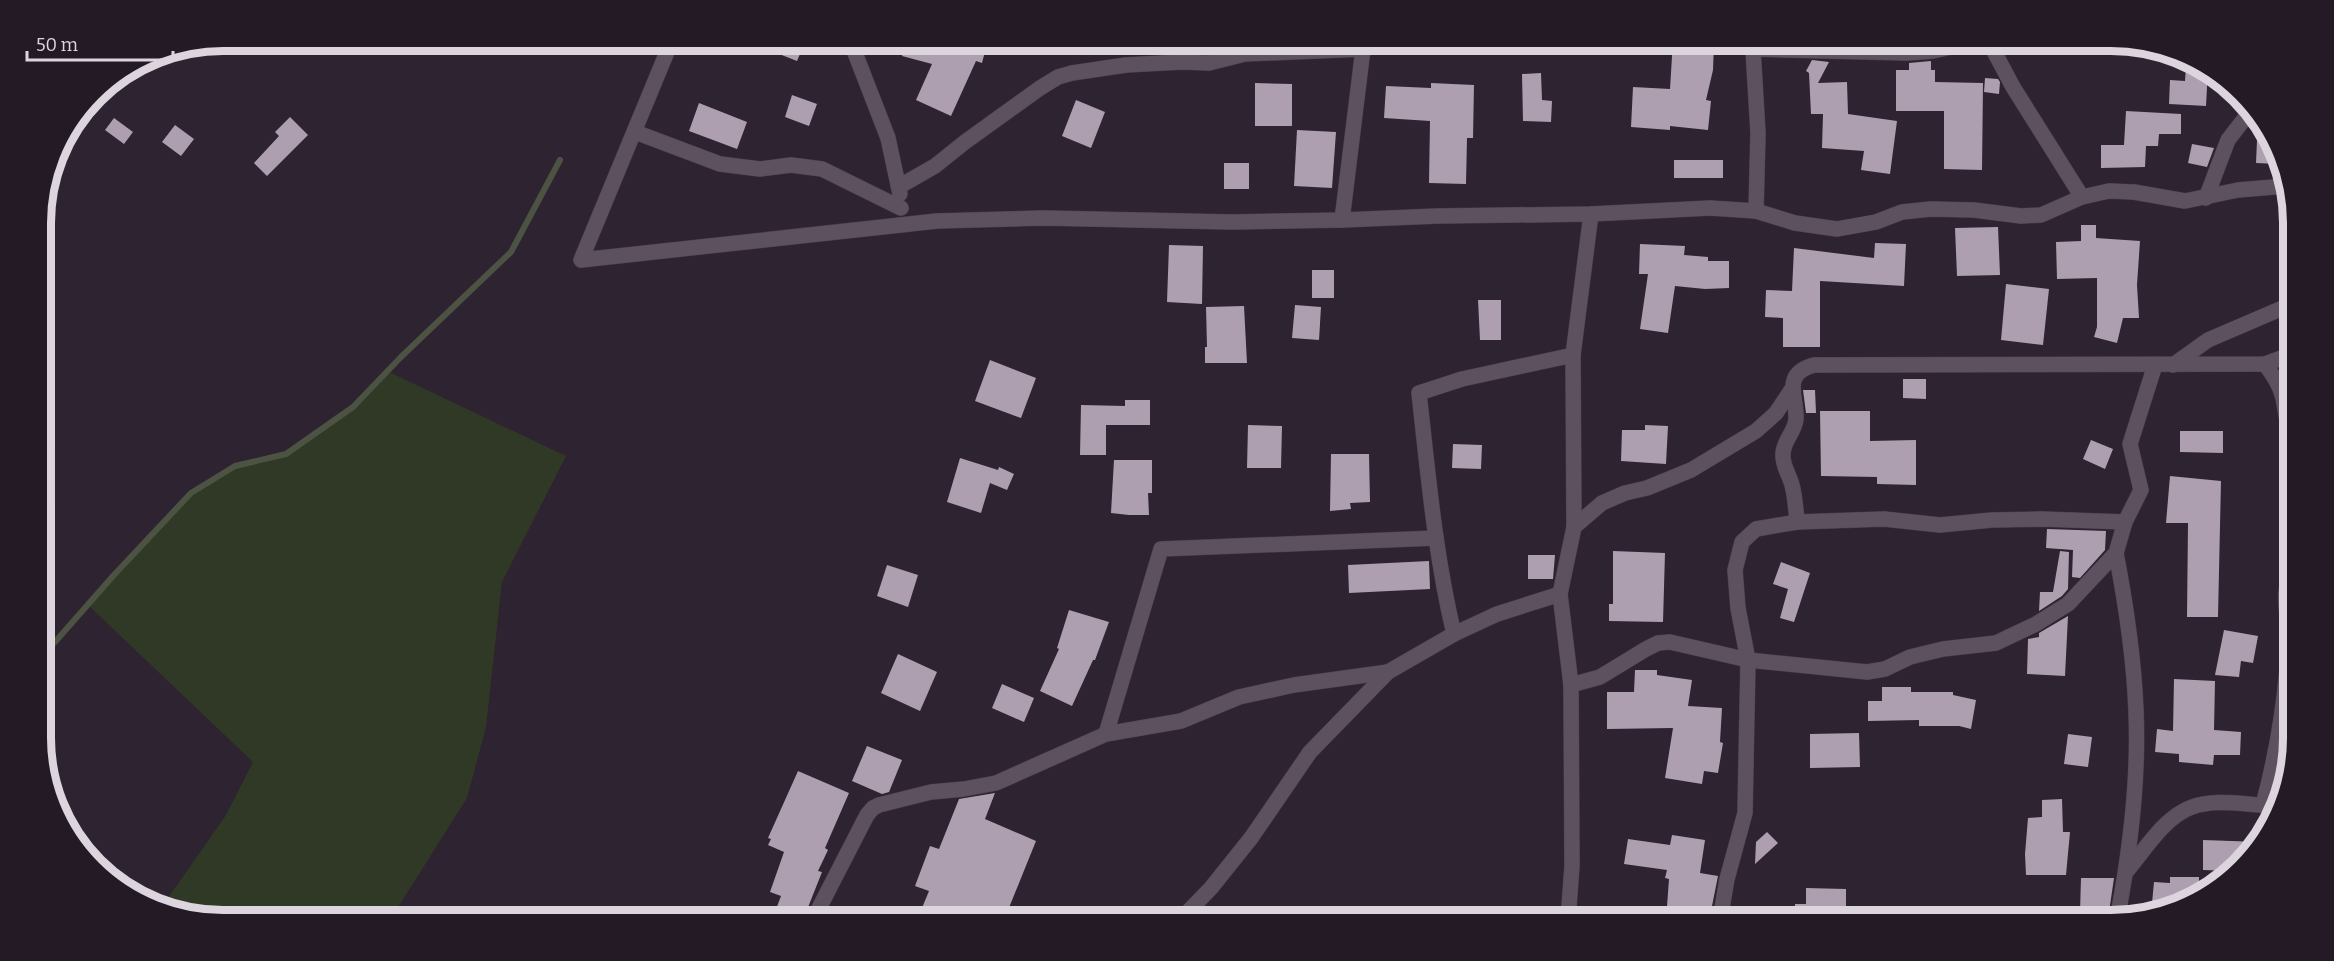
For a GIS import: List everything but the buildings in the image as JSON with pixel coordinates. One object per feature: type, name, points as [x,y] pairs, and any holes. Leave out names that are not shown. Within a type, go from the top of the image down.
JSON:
[{"type":"street","points":[[668,51],[581,261],[937,221],[1042,218],[1232,222],[1592,214],[1710,208],[1756,211],[1795,223],[1837,229],[1876,222],[1902,212],[1931,209],[1974,210],[2020,216],[2041,215],[2082,196],[2109,191],[2134,192],[2185,201],[2238,190],[2279,187]]},
{"type":"street","points":[[854,51],[888,138],[900,186],[903,225]]},
{"type":"street","points":[[1181,51],[1182,62]]},
{"type":"street","points":[[900,186],[935,166],[973,136],[1058,77],[1126,65],[1209,63],[1245,54],[1316,51]]},
{"type":"street","points":[[1342,220],[1363,51]]},
{"type":"street","points":[[1752,51],[1758,133],[1756,211]]},
{"type":"street","points":[[1901,51],[1907,53],[1918,51]]},
{"type":"street","points":[[1994,51],[2013,87],[2082,196]]},
{"type":"street","points":[[2206,198],[2228,140],[2246,117]]},
{"type":"street","points":[[635,132],[720,164],[760,169],[791,165],[822,169],[901,208]]},
{"type":"street","points":[[1569,910],[1572,866],[1571,685],[1560,594],[1574,527],[1573,355],[1592,214]]},
{"type":"street","points":[[2173,365],[2208,340],[2283,308]]},
{"type":"street","points":[[1454,633],[1445,597],[1436,538],[1419,393],[1462,379],[1573,355]]},
{"type":"street","points":[[1574,527],[1602,503],[1691,470],[1756,431],[1776,412],[1792,389],[1796,375],[1803,368],[1814,365],[2155,366],[2265,364],[2283,357]]},
{"type":"street","points":[[2265,364],[2277,381],[2283,396]]},
{"type":"street","points":[[1571,685],[1600,677],[1658,643],[1670,642],[1748,660],[1867,672],[1885,669],[1910,657],[1943,649],[1996,643],[2036,624],[2068,604],[2116,553],[2125,522],[2141,490],[2130,444],[2155,366]]},
{"type":"street","points":[[1792,389],[1796,419],[1793,431],[1782,452],[1792,485],[1797,522]]},
{"type":"street","points":[[1722,910],[1727,879],[1745,813],[1748,660],[1738,608],[1735,570],[1742,542],[1756,529],[1797,522],[1884,519],[1940,525],[1992,520],[2042,519],[2125,522]]},
{"type":"street","points":[[1106,734],[1161,549],[1436,538]]},
{"type":"street","points":[[2116,553],[2129,618],[2137,751],[2126,872],[2119,910]]},
{"type":"street","points":[[1190,910],[1211,888],[1251,838],[1310,752],[1388,672],[1454,633],[1497,614],[1560,594]]},
{"type":"street","points":[[818,910],[867,815],[873,808],[931,792],[996,783],[1106,734],[1181,721],[1239,697],[1294,685],[1388,672]]},
{"type":"street","points":[[2126,872],[2176,814],[2194,806],[2228,803],[2263,805],[2274,765],[2283,692]]},
{"type":"green space","points":[[387,371],[566,456],[502,582],[486,727],[467,798],[396,910],[212,910],[168,901],[226,815],[253,762],[88,605],[191,493],[235,466],[286,454],[353,407]]},
{"type":"waterway","points":[[51,645],[191,493],[235,466],[286,454],[353,407],[401,357],[511,252],[560,160]]}]
